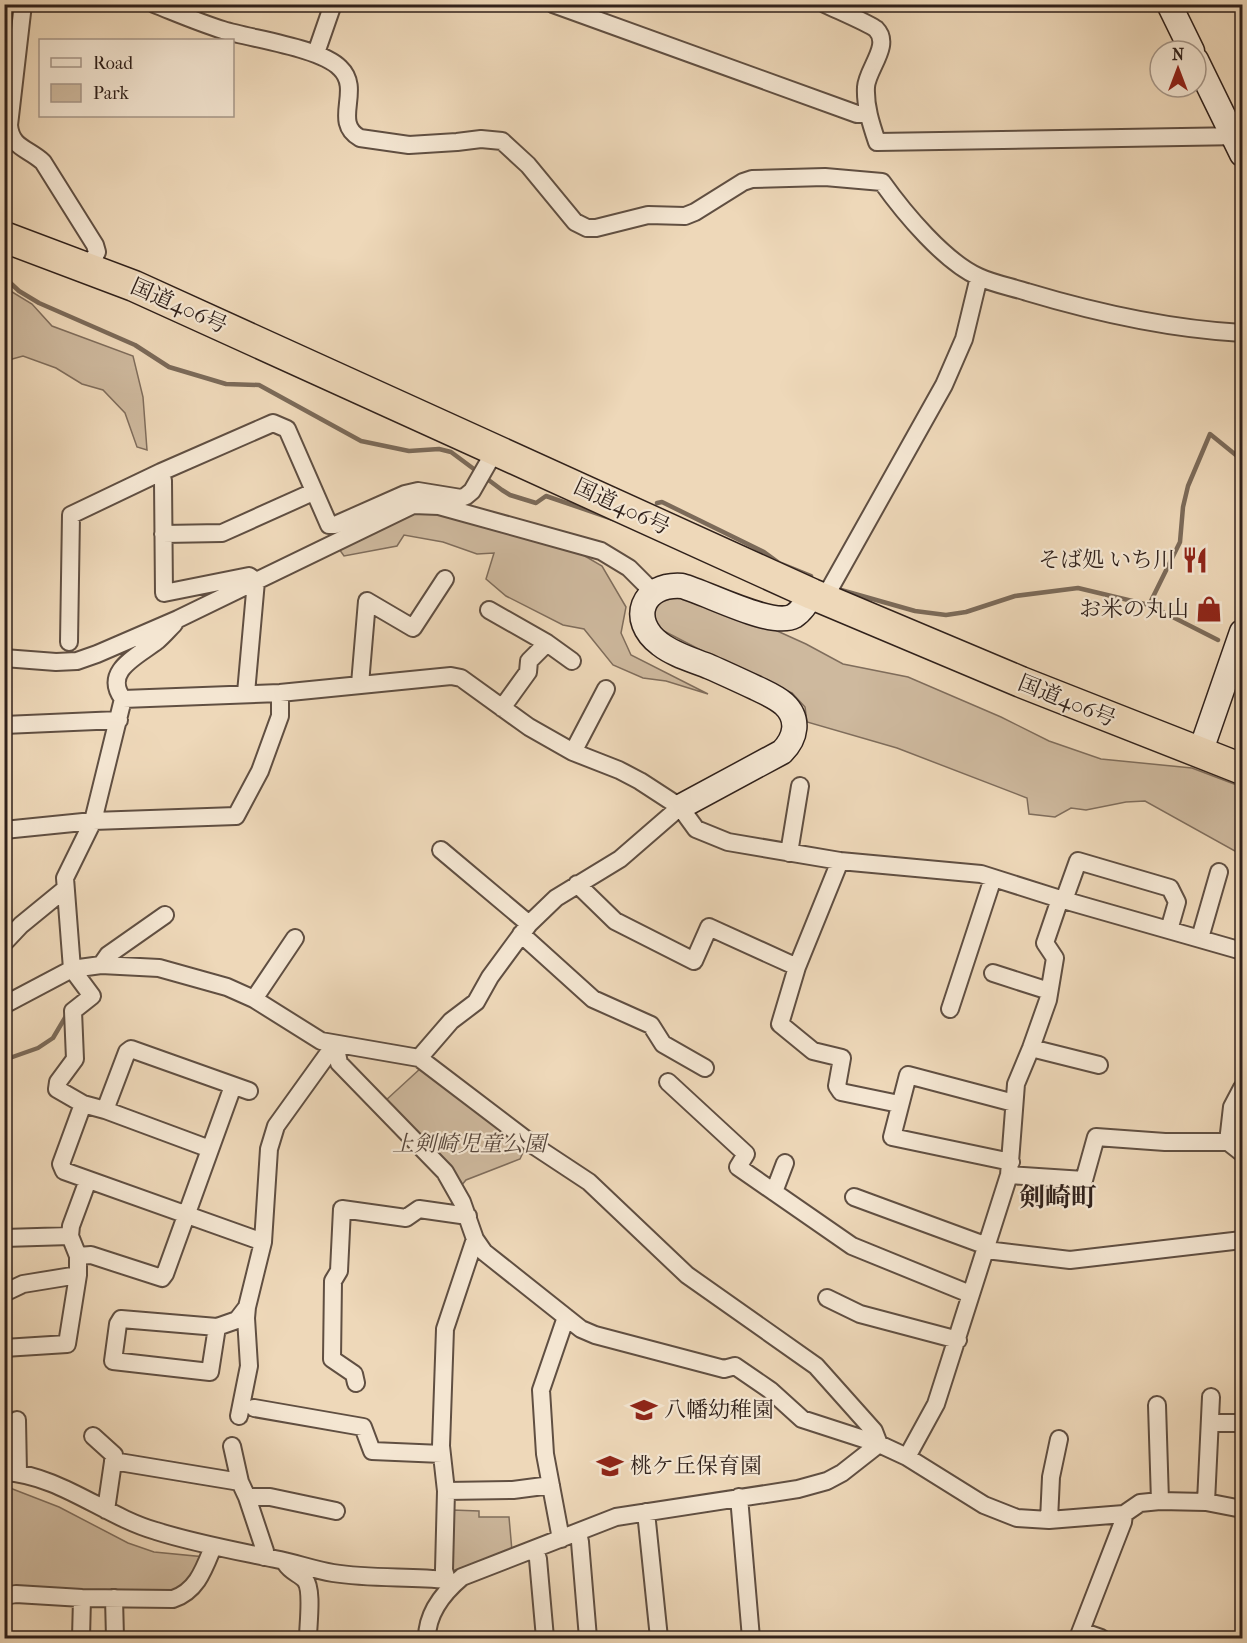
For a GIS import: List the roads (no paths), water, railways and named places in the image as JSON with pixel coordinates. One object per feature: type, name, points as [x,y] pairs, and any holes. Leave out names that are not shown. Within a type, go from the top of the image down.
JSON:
[{"type":"highway","name":"国道406号","points":[[4,237],[155,295],[445,428],[492,456],[818,597],[1032,686],[1242,769]]},
{"type":"street","points":[[23,4],[9,125],[10,136],[16,144],[35,154],[43,162],[95,245],[97,252],[89,268]]},
{"type":"street","points":[[154,4],[222,30],[316,53],[332,61],[347,76],[350,93],[346,121],[354,135],[370,140],[409,145],[481,139],[502,141],[528,165],[567,213],[581,226],[596,228],[648,215],[685,216],[752,179],[825,177],[882,182],[909,217],[950,258],[979,277],[1076,306],[1197,329],[1242,333]]},
{"type":"street","points":[[316,53],[333,4]]},
{"type":"street","points":[[825,4],[876,30],[882,41],[866,85],[868,114],[877,142],[1239,142],[1208,83]]},
{"type":"street","points":[[1169,4],[1186,39]]},
{"type":"street","points":[[559,5],[857,114],[868,114]]},
{"type":"street","points":[[419,1058],[451,1021],[476,1002],[490,977],[525,929],[556,898],[620,859],[680,807],[782,752],[793,739],[795,721],[783,704],[724,673],[660,645],[649,634],[644,623],[643,611],[647,597],[669,585],[682,586],[774,619],[793,616],[807,603],[818,597],[944,385],[964,339],[979,277]]},
{"type":"street","points":[[69,642],[71,515],[160,472],[273,423],[287,429],[329,525],[335,525],[405,494],[418,491],[461,498],[466,496],[472,491],[492,456]]},
{"type":"street","points":[[160,472],[163,481],[164,593],[249,576],[256,581]]},
{"type":"street","points":[[163,534],[222,533],[313,492]]},
{"type":"street","points":[[4,658],[56,662],[77,661],[97,654],[178,619],[413,505],[439,506],[601,551],[629,568],[653,592]]},
{"type":"street","points":[[360,684],[367,601],[413,628],[444,579]]},
{"type":"street","points":[[246,693],[256,581]]},
{"type":"street","points":[[489,610],[547,643],[572,661]]},
{"type":"street","points":[[178,619],[158,640],[131,659],[120,671],[117,678],[117,691],[123,699],[93,820],[65,878],[72,969],[92,996],[73,1011],[75,1059],[58,1082],[57,1089],[82,1104],[105,1110],[210,1149]]},
{"type":"street","points":[[1200,753],[1242,632]]},
{"type":"street","points":[[502,708],[528,672],[528,661],[547,643]]},
{"type":"street","points":[[123,699],[280,693],[451,676],[461,678],[529,727],[573,752],[629,776],[680,807],[696,829],[728,842],[840,861],[981,874],[1062,900],[1242,951]]},
{"type":"street","points":[[573,752],[606,689]]},
{"type":"street","points":[[4,831],[93,820],[236,816],[260,771],[280,716],[280,693]]},
{"type":"street","points":[[4,725],[119,720]]},
{"type":"street","points":[[789,853],[800,786]]},
{"type":"street","points":[[441,850],[525,929],[593,999],[651,1025],[663,1044],[705,1068]]},
{"type":"street","points":[[840,861],[797,967],[780,1024],[813,1051],[842,1058],[837,1086],[841,1092],[899,1104]]},
{"type":"street","points":[[907,1457],[936,1404],[1010,1169],[1016,1084],[1031,1048],[1049,991],[1055,958],[1045,943],[1078,861],[1170,888],[1177,902],[1169,930]]},
{"type":"street","points":[[1200,938],[1219,872]]},
{"type":"street","points":[[950,1009],[993,878]]},
{"type":"street","points":[[577,884],[615,921],[694,961],[709,927],[797,967]]},
{"type":"street","points":[[4,943],[21,925],[65,889]]},
{"type":"street","points":[[101,965],[108,956],[165,915]]},
{"type":"street","points":[[254,999],[295,938]]},
{"type":"street","points":[[4,1005],[72,969],[101,965],[159,968],[226,987],[254,999],[321,1041],[419,1058],[536,1147],[589,1182],[687,1275],[816,1366],[874,1431],[879,1444]]},
{"type":"street","points":[[993,973],[1049,991]]},
{"type":"street","points":[[334,1044],[339,1063],[444,1172],[468,1216],[475,1239],[484,1252],[582,1329],[595,1335],[724,1369],[735,1366],[770,1390],[802,1419],[879,1444],[907,1457],[984,1504],[1017,1518],[1049,1520],[1124,1514],[1140,1503],[1160,1501],[1206,1502],[1242,1509]]},
{"type":"street","points":[[334,1044],[276,1126],[269,1149],[263,1242],[246,1318],[249,1366],[246,1412],[363,1427],[372,1451],[442,1454]]},
{"type":"street","points":[[1031,1048],[1099,1065]]},
{"type":"street","points":[[78,1256],[91,1255],[162,1278],[210,1149],[241,1089],[131,1049],[127,1052],[105,1110]]},
{"type":"street","points":[[1014,1103],[908,1075],[892,1137],[1010,1169],[1084,1180],[1096,1137],[1165,1142],[1228,1142],[1242,1153]]},
{"type":"street","points":[[668,1083],[746,1154],[738,1167],[852,1246],[970,1294]]},
{"type":"street","points":[[1228,1142],[1232,1107],[1242,1088]]},
{"type":"street","points":[[82,1104],[61,1164],[64,1171],[263,1242]]},
{"type":"street","points":[[774,1192],[785,1163]]},
{"type":"street","points":[[4,1348],[67,1344],[78,1275],[78,1256],[70,1236],[71,1226],[88,1180]]},
{"type":"street","points":[[854,1197],[986,1248],[1070,1260],[1242,1240]]},
{"type":"street","points":[[356,1383],[354,1374],[332,1359],[333,1281],[339,1271],[342,1209],[406,1218],[419,1209],[468,1216]]},
{"type":"street","points":[[4,1238],[70,1236]]},
{"type":"street","points":[[450,1582],[444,1570],[446,1491],[442,1454],[445,1329],[475,1239]]},
{"type":"street","points":[[4,1293],[23,1284],[78,1275]]},
{"type":"street","points":[[827,1298],[860,1314],[958,1340]]},
{"type":"street","points":[[217,1327],[210,1372],[113,1361],[118,1324],[121,1319],[217,1327],[237,1320],[247,1307]]},
{"type":"street","points":[[561,1539],[545,1454],[541,1390],[566,1317]]},
{"type":"street","points":[[1206,1502],[1211,1397]]},
{"type":"street","points":[[1157,1405],[1160,1501]]},
{"type":"street","points":[[17,1420],[11,1472],[55,1484],[153,1531],[213,1547],[334,1573],[450,1582],[616,1517],[798,1489],[827,1481],[842,1473],[879,1444]]},
{"type":"street","points":[[1210,1423],[1242,1423]]},
{"type":"street","points":[[93,1436],[114,1455],[106,1510]]},
{"type":"street","points":[[1049,1520],[1051,1477],[1059,1439]]},
{"type":"street","points":[[232,1446],[240,1482],[265,1551],[264,1557]]},
{"type":"street","points":[[113,1461],[240,1482]]},
{"type":"street","points":[[446,1491],[513,1490],[551,1485]]},
{"type":"street","points":[[247,1497],[270,1497],[336,1512]]},
{"type":"street","points":[[739,1497],[751,1638]]},
{"type":"street","points":[[646,1512],[659,1638]]},
{"type":"street","points":[[1101,1638],[1079,1635],[1123,1522],[1124,1514]]},
{"type":"street","points":[[578,1532],[588,1638]]},
{"type":"street","points":[[4,1596],[16,1594],[164,1600],[183,1596],[199,1581],[213,1547]]},
{"type":"street","points":[[535,1549],[538,1559],[545,1638]]},
{"type":"street","points":[[284,1561],[289,1568],[304,1578],[309,1586],[308,1638]]},
{"type":"street","points":[[427,1638],[430,1615],[450,1582]]},
{"type":"street","points":[[81,1638],[82,1598]]},
{"type":"street","points":[[114,1598],[115,1638]]},
{"type":"waterway","points":[[4,277],[19,291],[39,303],[135,345],[169,367],[226,384],[259,385],[361,441],[409,451],[439,449],[451,452],[510,495],[536,503],[546,496],[613,519]]},
{"type":"waterway","points":[[1149,605],[1180,542],[1183,507],[1188,486],[1210,434],[1242,460]]},
{"type":"waterway","points":[[657,503],[662,502],[764,552],[779,563],[811,576]]},
{"type":"waterway","points":[[841,590],[915,611],[946,615],[966,612],[1015,596],[1078,588],[1149,605],[1218,640]]},
{"type":"waterway","points":[[4,1060],[38,1048],[53,1038],[66,1016]]},
{"type":"place","name":"そば処 いち川","points":[[1195,560]]},
{"type":"place","name":"お米の丸山","points":[[1209,609]]},
{"type":"place","name":"八幡幼稚園","points":[[644,1410]]},
{"type":"place","name":"桃ケ丘保育園","points":[[610,1466]]},
{"type":"district","name":"剣崎町","points":[[1058,1197]]},
{"type":"park label","name":"上剣崎児童公園","points":[[469,1144]]}]
